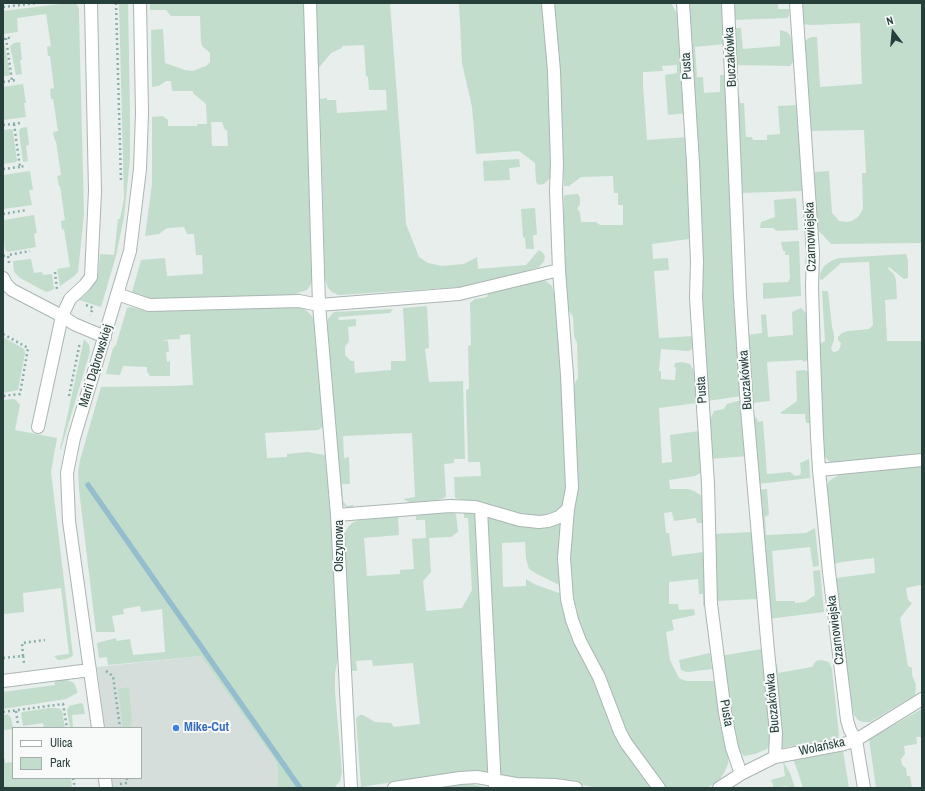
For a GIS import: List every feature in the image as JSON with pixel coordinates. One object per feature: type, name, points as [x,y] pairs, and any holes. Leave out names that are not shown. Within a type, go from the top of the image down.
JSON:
[{"type":"street","points":[[38,427],[62,316],[70,299],[85,285],[91,276],[95,191],[91,3]]},
{"type":"street","name":"Marii Dąbrowskiej","points":[[98,727],[69,521],[67,473],[74,438],[130,251],[140,169],[142,113],[140,3]]},
{"type":"street","points":[[310,3],[319,305],[337,515]]},
{"type":"street","points":[[548,3],[554,71],[558,270],[566,352],[572,488],[568,509],[564,558],[567,599],[572,620],[580,641],[599,677],[620,732],[626,743],[658,788]]},
{"type":"street","name":"Pusta","points":[[683,3],[693,163],[696,298],[708,484],[711,604],[725,713],[732,748],[741,774]]},
{"type":"street","name":"Buczakówka","points":[[728,3],[742,326],[748,417],[776,733],[775,757]]},
{"type":"street","name":"Czarnowiejska","points":[[796,3],[813,253],[812,286],[819,470],[844,699],[850,730],[856,740],[864,788]]},
{"type":"street","points":[[117,294],[148,305],[299,301],[319,305],[459,294],[558,270]]},
{"type":"street","points":[[3,278],[12,290],[84,329],[105,337]]},
{"type":"street","points":[[819,470],[922,460]]},
{"type":"street","name":"Olszynowa","points":[[351,788],[337,515],[450,506],[475,507],[520,520],[539,522],[548,521],[559,517],[568,509]]},
{"type":"street","points":[[481,509],[494,784]]},
{"type":"street","points":[[3,681],[90,670]]},
{"type":"street","name":"Wolańska","points":[[719,788],[741,774],[775,757],[844,744],[856,740],[922,699]]},
{"type":"street","points":[[394,788],[460,778],[477,777],[494,784],[555,785],[576,788]]},
{"type":"path","points":[[3,7],[37,3]]},
{"type":"path","points":[[116,3],[121,190]]},
{"type":"path","points":[[12,81],[5,39],[13,37]]},
{"type":"path","points":[[3,82],[16,80]]},
{"type":"path","points":[[3,125],[20,123]]},
{"type":"path","points":[[3,169],[22,166],[14,124]]},
{"type":"path","points":[[3,214],[27,210]]},
{"type":"path","points":[[3,256],[30,251]]},
{"type":"path","points":[[8,255],[9,265]]},
{"type":"path","points":[[52,294],[64,287]]},
{"type":"path","points":[[3,334],[28,348],[20,394],[3,396]]},
{"type":"path","points":[[25,667],[22,643],[45,640]]},
{"type":"path","points":[[3,658],[23,656]]},
{"type":"path","points":[[103,670],[114,676],[120,727]]},
{"type":"path","points":[[3,712],[63,704],[67,727]]},
{"type":"path","points":[[16,711],[18,725]]},
{"type":"shaded area","points":[[201,656],[277,763],[278,788],[113,788],[112,779],[142,779],[142,727],[105,727],[97,667]]},
{"type":"green space","points":[[76,3],[79,9],[84,214],[78,272],[60,286],[57,269],[70,267],[64,229],[62,230],[61,221],[65,220],[57,176],[61,175],[56,141],[53,132],[58,131],[53,99],[51,99],[50,89],[54,88],[50,56],[48,56],[47,47],[51,46],[46,14],[17,18],[18,32],[3,34],[3,11]]},
{"type":"green space","points":[[119,3],[128,3],[130,159],[124,217],[116,256],[101,307],[79,300],[95,283],[98,276],[100,254],[114,255],[118,219],[120,219],[124,198]]},
{"type":"green space","points":[[150,3],[306,3],[314,272],[311,284],[307,290],[292,295],[248,298],[149,299],[138,296],[132,292],[141,260],[165,258],[167,276],[203,274],[202,255],[196,255],[194,234],[187,234],[184,227],[167,228],[159,234],[145,236],[152,184],[152,117],[163,116],[168,120],[168,126],[197,126],[197,124],[207,124],[206,104],[193,93],[193,91],[172,91],[171,81],[166,81],[159,86],[152,87],[151,30],[163,29],[165,63],[185,70],[193,71],[206,66],[210,62],[210,53],[202,46],[200,16],[171,16],[166,10],[150,10]],"holes":[[[211,122],[222,122],[225,130],[227,130],[228,146],[212,146]]]},
{"type":"green space","points":[[316,3],[390,3],[406,224],[419,257],[428,263],[442,266],[464,264],[477,257],[478,269],[526,265],[539,250],[545,256],[544,261],[539,267],[461,287],[339,295],[332,292],[328,288],[325,279],[320,99],[327,98],[327,100],[336,100],[337,113],[387,110],[386,90],[369,90],[368,77],[366,76],[364,45],[342,46],[342,48],[331,53],[318,69]]},
{"type":"green space","points":[[459,3],[543,3],[552,112],[553,166],[550,178],[544,184],[539,185],[536,182],[535,163],[519,151],[476,154],[472,107],[462,63]]},
{"type":"green space","points":[[554,3],[671,3],[679,17],[686,113],[668,115],[665,75],[677,73],[677,65],[662,66],[663,71],[643,72],[643,85],[647,140],[687,137],[689,239],[652,244],[653,259],[668,258],[669,270],[654,271],[659,338],[694,336],[692,349],[689,351],[661,349],[659,371],[661,371],[661,379],[675,380],[675,363],[682,362],[690,364],[694,371],[696,380],[697,403],[659,408],[662,463],[672,462],[670,435],[699,431],[702,472],[695,476],[669,480],[670,489],[688,489],[702,496],[703,523],[697,523],[696,518],[674,521],[672,512],[664,513],[666,533],[669,533],[672,556],[704,552],[706,606],[703,606],[703,594],[699,594],[698,579],[669,582],[669,604],[678,604],[679,610],[694,609],[695,615],[672,620],[674,630],[666,632],[670,660],[679,678],[686,681],[716,681],[729,755],[728,764],[718,782],[706,788],[664,788],[629,739],[582,633],[570,580],[571,389],[578,378],[577,343],[574,336],[573,317],[568,309],[563,250],[564,197],[565,195],[578,194],[580,198],[580,205],[578,210],[580,212],[581,222],[596,222],[600,225],[623,225],[623,205],[618,205],[618,193],[614,193],[613,176],[581,177],[569,186],[564,186]]},
{"type":"green space","points":[[688,3],[724,3],[725,44],[695,47],[697,77],[703,77],[704,93],[720,92],[720,75],[727,75],[742,396],[707,401]]},
{"type":"green space","points":[[732,3],[778,3],[778,9],[789,9],[789,16],[787,18],[733,20]]},
{"type":"green space","points":[[800,3],[922,3],[922,243],[831,244],[818,230],[813,172],[829,171],[832,213],[839,221],[852,221],[859,216],[863,209],[862,173],[866,173],[864,130],[810,131],[803,42],[811,37],[817,37],[820,87],[862,84],[860,23],[802,24]]},
{"type":"green space","points":[[733,28],[741,28],[743,49],[780,46],[780,30],[787,32],[792,41],[794,61],[790,66],[737,65],[737,78],[735,78]]},
{"type":"green space","points":[[20,42],[22,74],[16,75],[10,46],[14,43]]},
{"type":"green space","points":[[3,44],[5,46],[10,73],[9,76],[3,76]]},
{"type":"green space","points":[[23,84],[26,103],[24,103],[26,117],[3,120],[3,87]]},
{"type":"green space","points":[[736,95],[739,95],[740,103],[744,103],[746,137],[752,137],[753,140],[767,140],[767,135],[780,134],[778,106],[796,105],[800,138],[803,191],[741,193]]},
{"type":"green space","points":[[27,127],[29,145],[26,146],[28,161],[23,162],[19,131],[21,128]]},
{"type":"green space","points":[[11,129],[13,131],[17,161],[3,164],[3,130]]},
{"type":"green space","points":[[519,159],[520,167],[509,168],[510,180],[484,181],[483,161]]},
{"type":"green space","points":[[30,171],[33,190],[29,190],[32,205],[3,209],[3,175]]},
{"type":"green space","points":[[796,198],[798,230],[777,231],[773,228],[760,228],[761,222],[775,217],[774,200]]},
{"type":"green space","points":[[535,208],[537,235],[533,235],[534,249],[526,249],[525,238],[523,237],[521,209]]},
{"type":"green space","points":[[34,215],[37,233],[34,234],[36,247],[8,252],[5,250],[3,229],[4,220]]},
{"type":"green space","points":[[799,241],[801,296],[763,299],[763,283],[788,282],[790,278],[789,255],[785,255],[781,242]]},
{"type":"green space","points":[[906,254],[908,260],[908,278],[904,279],[889,267],[888,269],[894,274],[896,280],[897,299],[885,300],[887,341],[922,341],[922,454],[834,463],[825,457],[822,446],[818,345],[825,341],[822,291],[828,291],[834,335],[831,348],[833,352],[838,351],[841,343],[838,340],[838,337],[842,333],[869,329],[873,325],[869,262],[841,263],[822,280],[820,279],[820,274],[824,266],[839,258]]},
{"type":"green space","points":[[31,259],[34,273],[42,272],[43,275],[52,274],[54,289],[46,292],[20,278],[16,274],[14,271],[13,261]]},
{"type":"green space","points":[[540,280],[546,281],[552,286],[559,325],[567,471],[565,504],[560,510],[551,515],[524,517],[455,498],[454,477],[481,476],[480,462],[468,462],[466,390],[469,389],[468,346],[471,345],[470,303],[475,299],[487,297],[489,291]]},
{"type":"green space","points":[[299,306],[312,316],[315,323],[324,411],[323,427],[318,430],[265,433],[267,458],[287,457],[287,454],[307,452],[325,455],[334,549],[340,636],[335,673],[335,692],[342,772],[340,781],[333,788],[278,788],[277,763],[201,656],[108,665],[107,657],[99,658],[97,643],[116,638],[116,641],[130,639],[133,655],[165,652],[162,609],[141,612],[140,606],[123,609],[124,614],[112,616],[115,632],[96,632],[79,490],[78,472],[80,460],[101,387],[193,385],[190,334],[180,335],[180,339],[162,340],[168,341],[169,352],[166,352],[167,362],[170,361],[170,376],[150,376],[147,372],[147,367],[123,366],[120,375],[106,374],[113,348],[116,345],[127,308],[130,307],[152,311]]},
{"type":"green space","points":[[427,306],[429,348],[425,349],[429,382],[463,381],[465,459],[454,459],[454,463],[444,464],[446,496],[444,498],[421,503],[409,502],[403,499],[415,497],[412,433],[343,436],[344,458],[349,457],[350,484],[342,484],[343,501],[347,506],[353,505],[354,508],[347,508],[343,505],[340,497],[327,323],[328,319],[334,312],[393,309],[390,313],[338,317],[339,320],[356,319],[356,326],[348,327],[349,341],[345,347],[345,355],[351,361],[354,361],[355,373],[391,370],[391,361],[406,361],[403,308]]},
{"type":"green space","points":[[801,308],[807,314],[808,360],[803,362],[803,360],[767,362],[770,401],[751,403],[747,335],[762,333],[761,315],[766,314],[768,337],[793,335],[792,312]]},
{"type":"green space","points":[[3,337],[24,349],[25,353],[18,390],[3,393]]},
{"type":"green space","points":[[84,339],[89,345],[90,352],[60,449]]},
{"type":"green space","points":[[796,371],[808,371],[810,423],[806,423],[805,414],[780,413],[797,401]]},
{"type":"green space","points":[[13,399],[20,405],[15,430],[57,438],[51,472],[73,656],[66,659],[58,660],[54,656],[69,654],[61,588],[23,593],[24,612],[3,614],[3,400]]},
{"type":"green space","points":[[742,400],[747,456],[711,459],[710,420],[714,411],[724,409],[727,404]]},
{"type":"green space","points":[[752,417],[757,418],[758,422],[763,421],[767,474],[790,472],[795,476],[800,475],[800,463],[809,459],[810,478],[758,484]]},
{"type":"green space","points":[[922,464],[922,586],[920,585],[906,588],[908,600],[912,603],[900,618],[908,666],[912,668],[912,675],[916,685],[915,695],[870,722],[863,722],[858,720],[854,715],[851,707],[836,578],[875,573],[874,558],[834,564],[826,488],[829,481],[842,473]]},
{"type":"green space","points":[[767,489],[769,515],[765,517],[766,535],[806,533],[815,528],[819,566],[813,567],[810,547],[772,551],[776,601],[795,601],[795,603],[805,602],[815,595],[813,571],[820,570],[824,612],[768,619],[758,490]]},
{"type":"green space","points":[[440,512],[451,512],[456,514],[458,532],[451,537],[429,538],[431,572],[423,581],[426,611],[462,608],[472,590],[468,518],[464,518],[464,513],[564,519],[561,586],[529,569],[526,559],[525,542],[502,543],[503,587],[526,586],[526,579],[536,585],[562,594],[649,782],[649,788],[598,788],[572,783],[520,779],[481,771],[462,771],[361,787],[356,718],[363,715],[375,722],[391,723],[394,727],[420,724],[413,663],[373,666],[372,660],[356,661],[357,671],[352,671],[343,542],[344,534],[352,523],[359,520],[398,517],[399,535],[364,538],[367,576],[400,574],[400,570],[414,569],[412,539],[426,538],[425,520],[416,520],[416,516]]},
{"type":"green space","points":[[752,532],[757,599],[715,601],[713,534]]},
{"type":"green space","points":[[762,649],[771,725],[771,742],[767,749],[755,754],[744,756],[738,749],[720,656]]},
{"type":"green space","points":[[710,653],[712,669],[688,672],[681,670],[679,660]]},
{"type":"green space","points":[[821,660],[829,662],[832,669],[839,735],[838,738],[782,748],[773,664],[777,664],[778,673],[812,667],[816,661]]},
{"type":"green space","points":[[54,679],[67,680],[74,683],[77,693],[66,699],[3,709],[3,692],[55,685]]},
{"type":"green space","points":[[129,687],[132,720],[130,727],[123,727],[118,689]]},
{"type":"green space","points":[[81,703],[83,704],[85,714],[72,715],[73,727],[70,727],[67,710],[69,706]]},
{"type":"green space","points":[[48,708],[60,709],[62,711],[65,727],[44,727],[43,723],[23,726],[21,713]]},
{"type":"green space","points":[[922,709],[922,737],[916,737],[917,744],[904,746],[905,754],[901,759],[902,765],[906,768],[907,776],[910,776],[912,788],[876,788],[869,739]]},
{"type":"green space","points":[[8,714],[11,718],[12,729],[3,730],[3,715]]},
{"type":"green space","points":[[840,750],[843,751],[849,788],[803,788],[793,759]]},
{"type":"green space","points":[[3,759],[5,759],[5,763],[12,762],[12,779],[71,779],[72,788],[3,788]]},
{"type":"green space","points":[[783,761],[790,773],[795,788],[787,788],[787,786],[774,788],[771,780],[785,776]]},
{"type":"green space","points":[[461,784],[472,784],[487,788],[436,788]]},
{"type":"waterway","points":[[88,485],[300,788]]},
{"type":"place","name":"Mike-Cut","points":[[176,728]]}]
